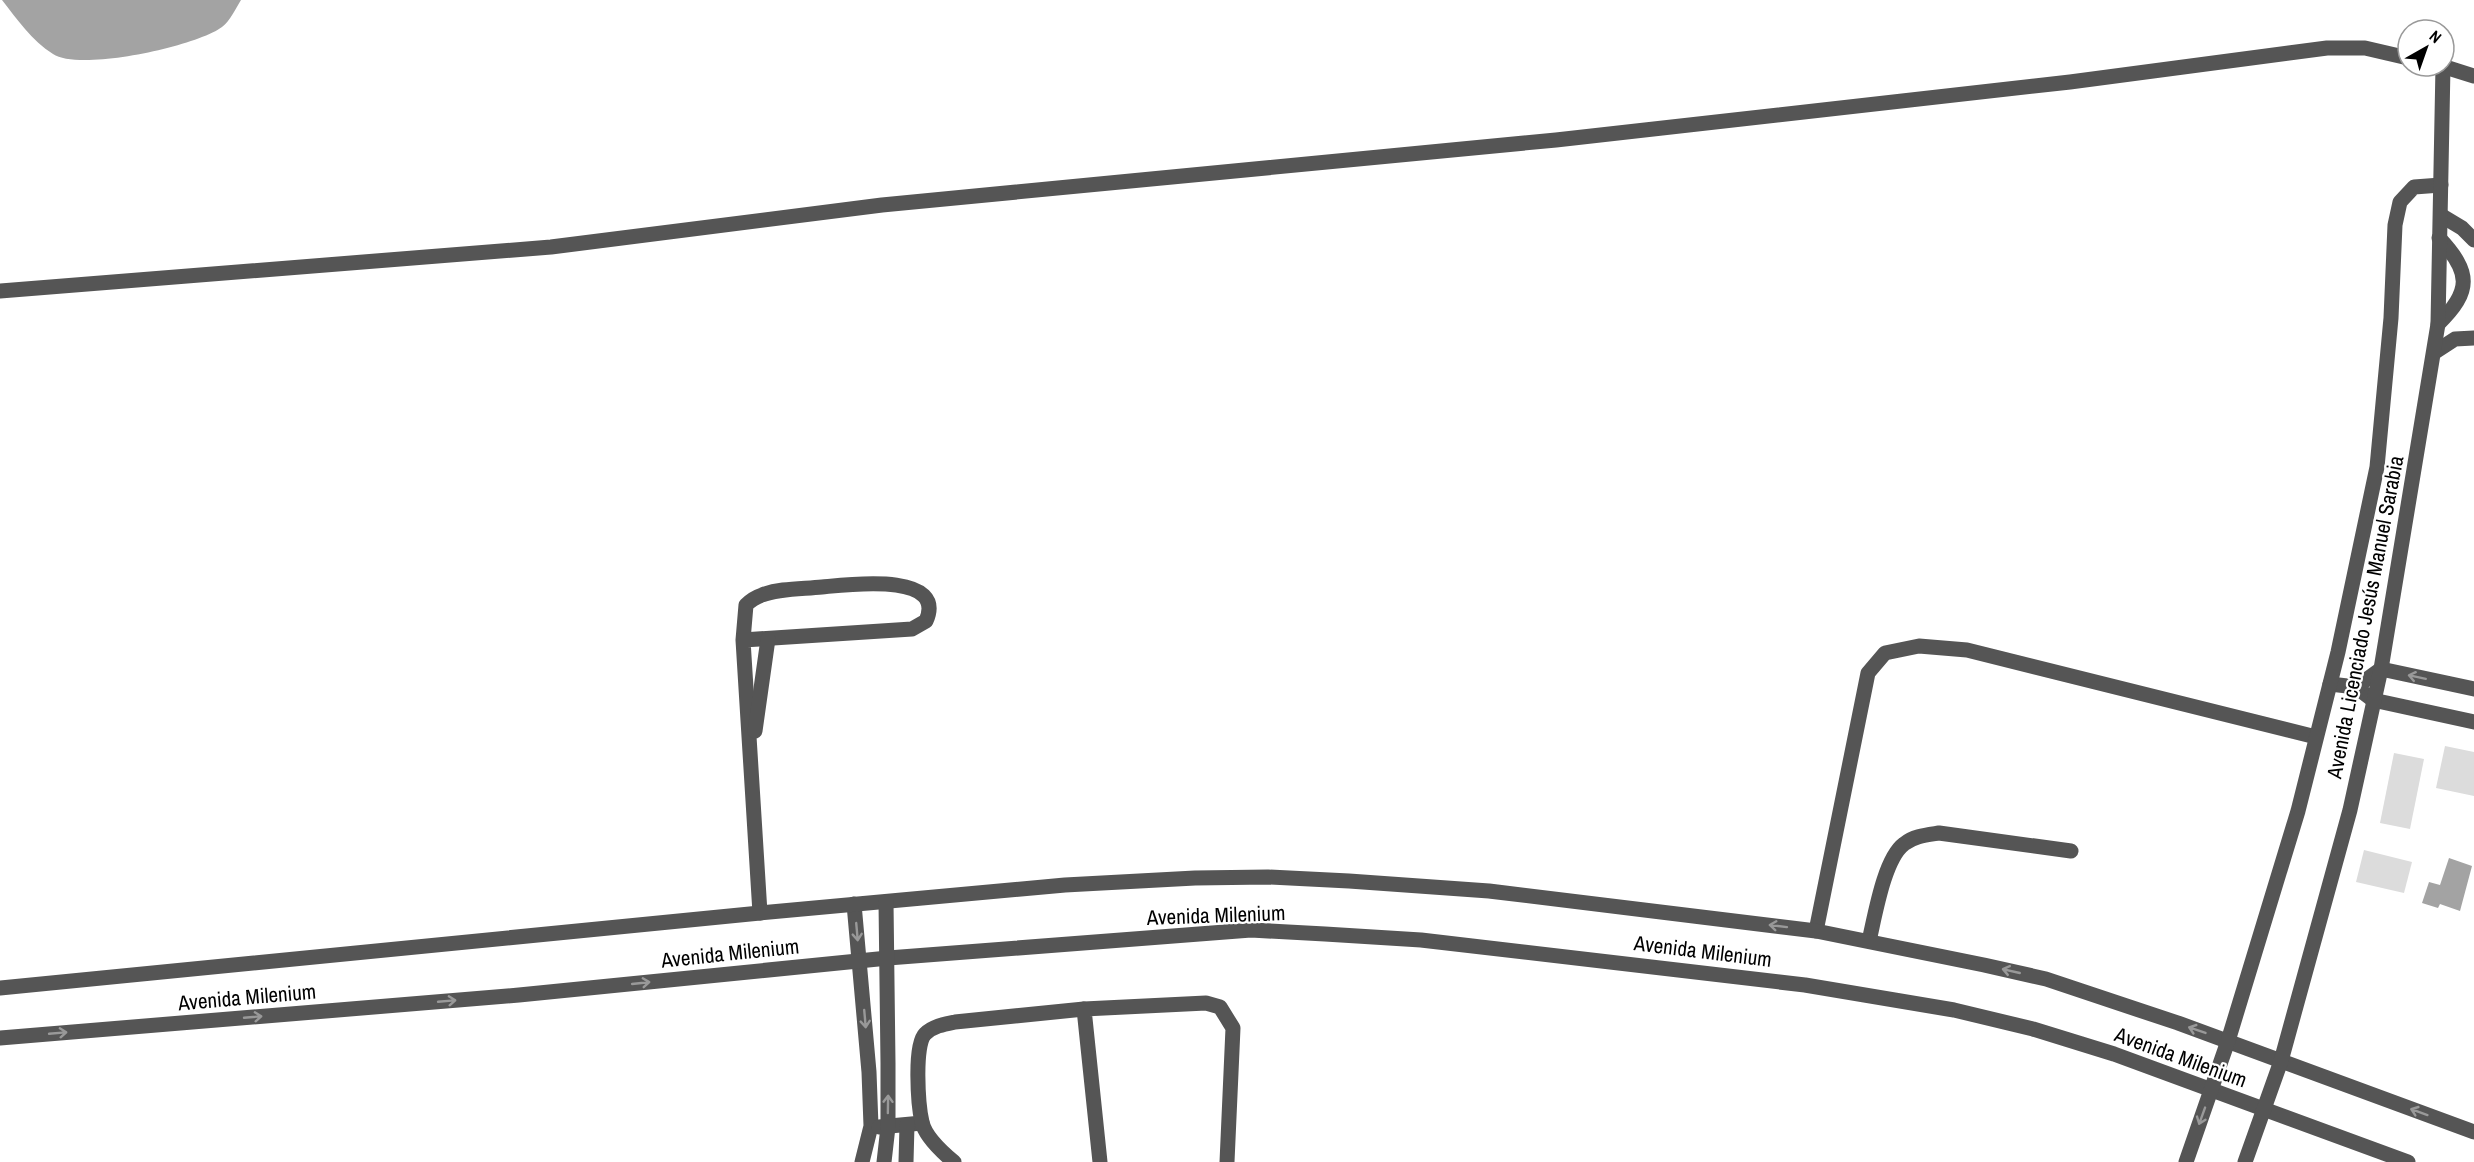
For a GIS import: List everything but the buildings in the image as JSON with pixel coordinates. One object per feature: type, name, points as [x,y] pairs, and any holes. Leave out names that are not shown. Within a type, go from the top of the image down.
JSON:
[{"type":"street","points":[[0,291],[551,247],[882,205],[1556,140],[2070,82],[2327,48],[2365,48],[2396,55]]},
{"type":"street","points":[[2456,70],[2474,75]]},
{"type":"street","name":"Avenida Licenciado Jesús Manuel Sarabia","points":[[2245,1162],[2280,1061],[2350,810],[2381,669],[2438,324],[2439,238],[2442,216],[2442,78]]},
{"type":"street","name":"Avenida Milenium","points":[[2228,1041],[2298,811],[2338,652],[2377,467],[2391,318],[2395,225],[2400,202],[2414,187],[2441,184]]},
{"type":"street","points":[[2442,216],[2462,228],[2474,240]]},
{"type":"street","points":[[2438,324],[2452,311],[2465,282],[2462,266],[2439,238]]},
{"type":"street","points":[[2435,352],[2455,339],[2474,338]]},
{"type":"street","points":[[743,640],[912,629],[926,621],[928,602],[920,593],[881,582],[764,594],[746,604],[743,640],[760,913]]},
{"type":"street","points":[[750,757],[768,639]]},
{"type":"street","points":[[1816,931],[1868,673],[1885,652],[1919,646],[1967,650],[2316,737]]},
{"type":"street","points":[[2355,687],[2381,669],[2474,689]]},
{"type":"street","points":[[2330,684],[2355,687],[2373,700],[2474,722]]},
{"type":"street","points":[[1869,941],[1892,858],[1903,844],[1919,836],[1939,833],[2071,851]]},
{"type":"street","name":"Avenida Milenium","points":[[0,988],[1065,885],[1195,878],[1268,877],[1489,891],[1816,931],[1869,941],[2046,979],[2228,1041],[2474,1132]]},
{"type":"street","points":[[884,1162],[888,1127],[886,902]]},
{"type":"street","points":[[854,904],[869,1072],[870,1126],[862,1162]]},
{"type":"street","name":"Avenida Milenium","points":[[0,1038],[519,995],[888,958],[1251,930],[1421,939],[1805,985],[1954,1010],[2033,1029],[2114,1054],[2408,1162]]},
{"type":"street","points":[[906,1162],[914,1124],[920,1040],[926,1032],[938,1025],[1084,1009],[1206,1004],[1220,1007],[1233,1028],[1227,1162]]},
{"type":"street","points":[[1084,1009],[1100,1162]]},
{"type":"street","points":[[2186,1162],[2228,1041]]},
{"type":"street","points":[[870,1126],[888,1127],[914,1124]]},
{"type":"street","points":[[914,1124],[954,1162]]},
{"type":"shaded area","points":[[2,0],[241,0],[222,27],[189,42],[138,54],[87,60],[67,59],[45,49],[25,29]]},
{"type":"shaded area","points":[[2445,746],[2474,752],[2474,796],[2436,788]]},
{"type":"shaded area","points":[[2394,753],[2424,759],[2410,829],[2380,823]]},
{"type":"shaded area","points":[[2364,850],[2412,862],[2404,893],[2356,882]]},
{"type":"shaded area","points":[[2449,858],[2472,866],[2460,911],[2440,904],[2438,908],[2422,903],[2429,882],[2440,885]]}]
